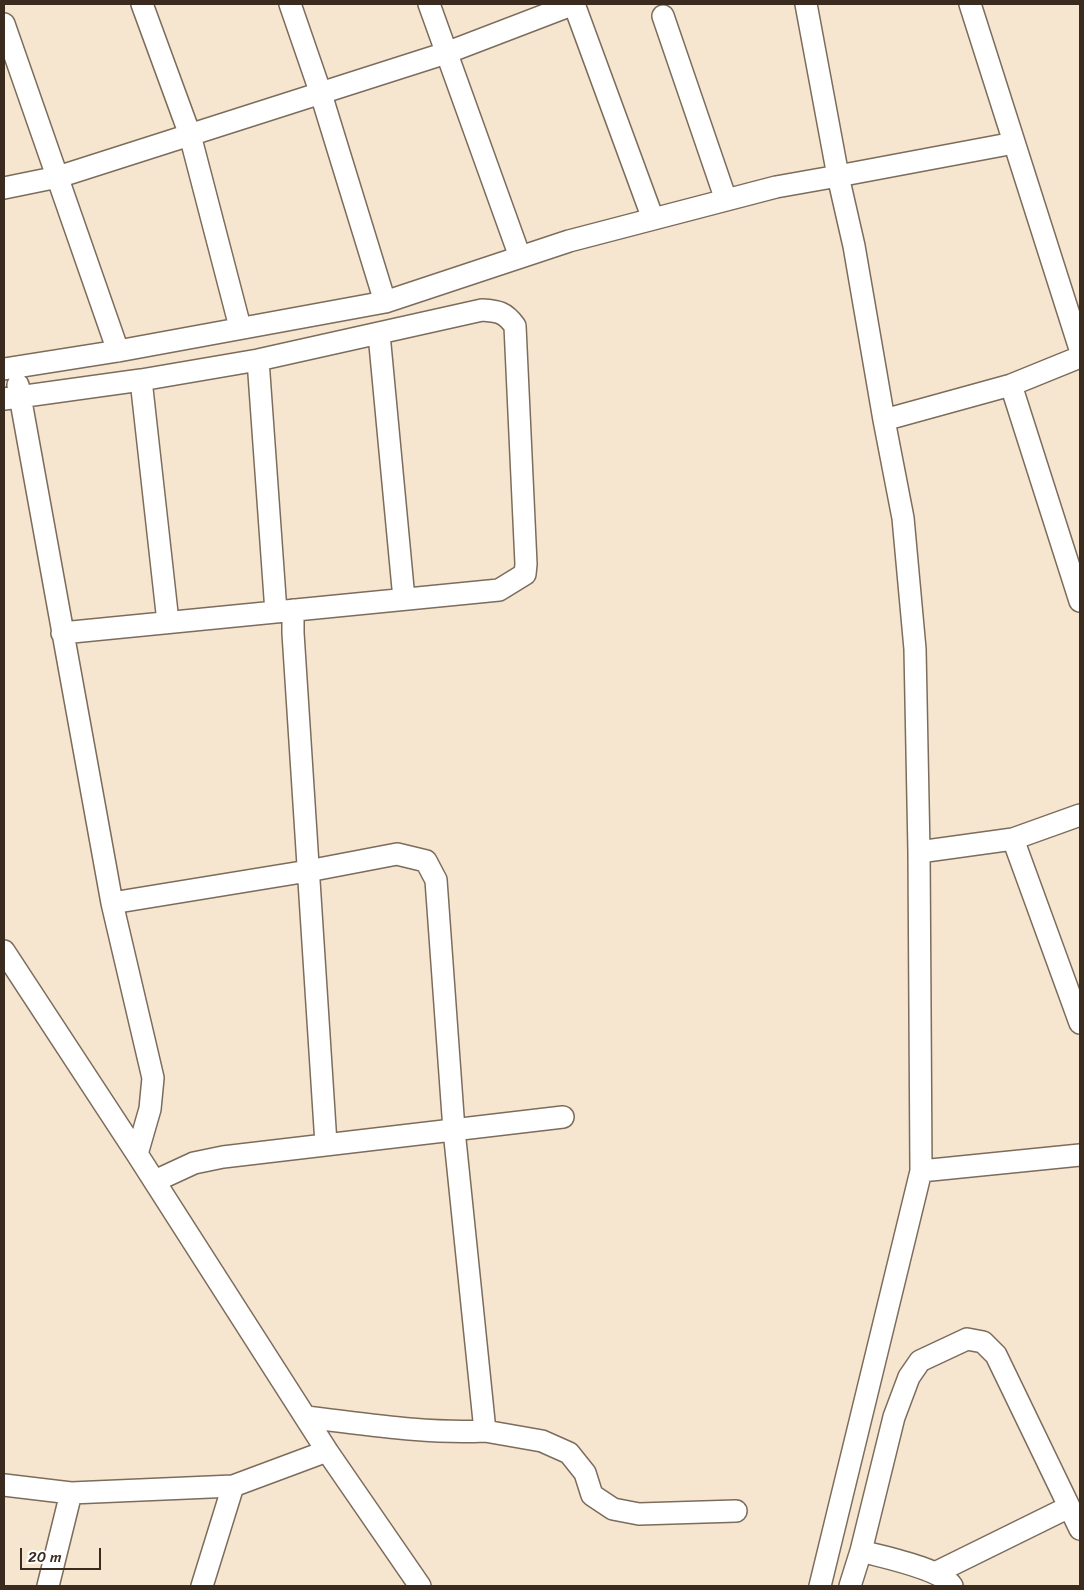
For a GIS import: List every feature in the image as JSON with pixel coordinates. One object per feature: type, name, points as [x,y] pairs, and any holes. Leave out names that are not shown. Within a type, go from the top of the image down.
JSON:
[{"type":"street","points":[[142,4],[190,135],[240,328]]},
{"type":"street","points":[[290,4],[321,94],[385,302]]},
{"type":"street","points":[[428,4],[520,257]]},
{"type":"street","points":[[4,188],[58,177],[321,94],[446,53],[574,4],[653,219]]},
{"type":"street","points":[[806,4],[838,176],[854,246],[903,518],[915,649],[919,852],[920,1171],[820,1586]]},
{"type":"street","points":[[970,4],[1080,349]]},
{"type":"street","points":[[663,16],[726,200]]},
{"type":"street","points":[[4,24],[118,351]]},
{"type":"street","points":[[137,1154],[150,1109],[153,1078],[112,902],[62,633],[12,399],[9,368],[118,351],[385,302],[568,241],[776,187],[1014,143]]},
{"type":"street","points":[[12,399],[258,360],[482,310],[499,312],[508,316],[514,326],[525,574],[500,590],[62,633]]},
{"type":"street","points":[[379,334],[404,599]]},
{"type":"street","points":[[884,420],[1011,385],[1080,357]]},
{"type":"street","points":[[258,360],[308,871],[326,1144]]},
{"type":"street","points":[[141,380],[168,622]]},
{"type":"street","points":[[1011,385],[1080,601]]},
{"type":"street","points":[[919,852],[1013,839],[1080,815]]},
{"type":"street","points":[[1013,839],[1080,1023]]},
{"type":"street","points":[[112,902],[308,871],[397,854],[426,861],[436,880],[454,1130],[486,1430]]},
{"type":"street","points":[[4,951],[155,1181],[327,1451],[420,1586]]},
{"type":"street","points":[[155,1181],[194,1163],[223,1157],[563,1117]]},
{"type":"street","points":[[920,1171],[1080,1155]]},
{"type":"street","points":[[850,1586],[861,1551],[894,1417],[909,1377],[920,1361],[967,1339],[983,1342],[996,1356],[1080,1529]]},
{"type":"street","points":[[306,1417],[429,1432],[486,1430],[542,1441],[569,1453],[585,1473],[592,1495],[613,1509],[639,1514],[736,1511]]},
{"type":"street","points":[[4,1486],[70,1492],[233,1486],[327,1451]]},
{"type":"street","points":[[202,1586],[233,1486]]},
{"type":"street","points":[[48,1586],[70,1492]]},
{"type":"street","points":[[935,1573],[1069,1507]]},
{"type":"street","points":[[861,1551],[935,1573],[951,1583],[952,1586]]}]
